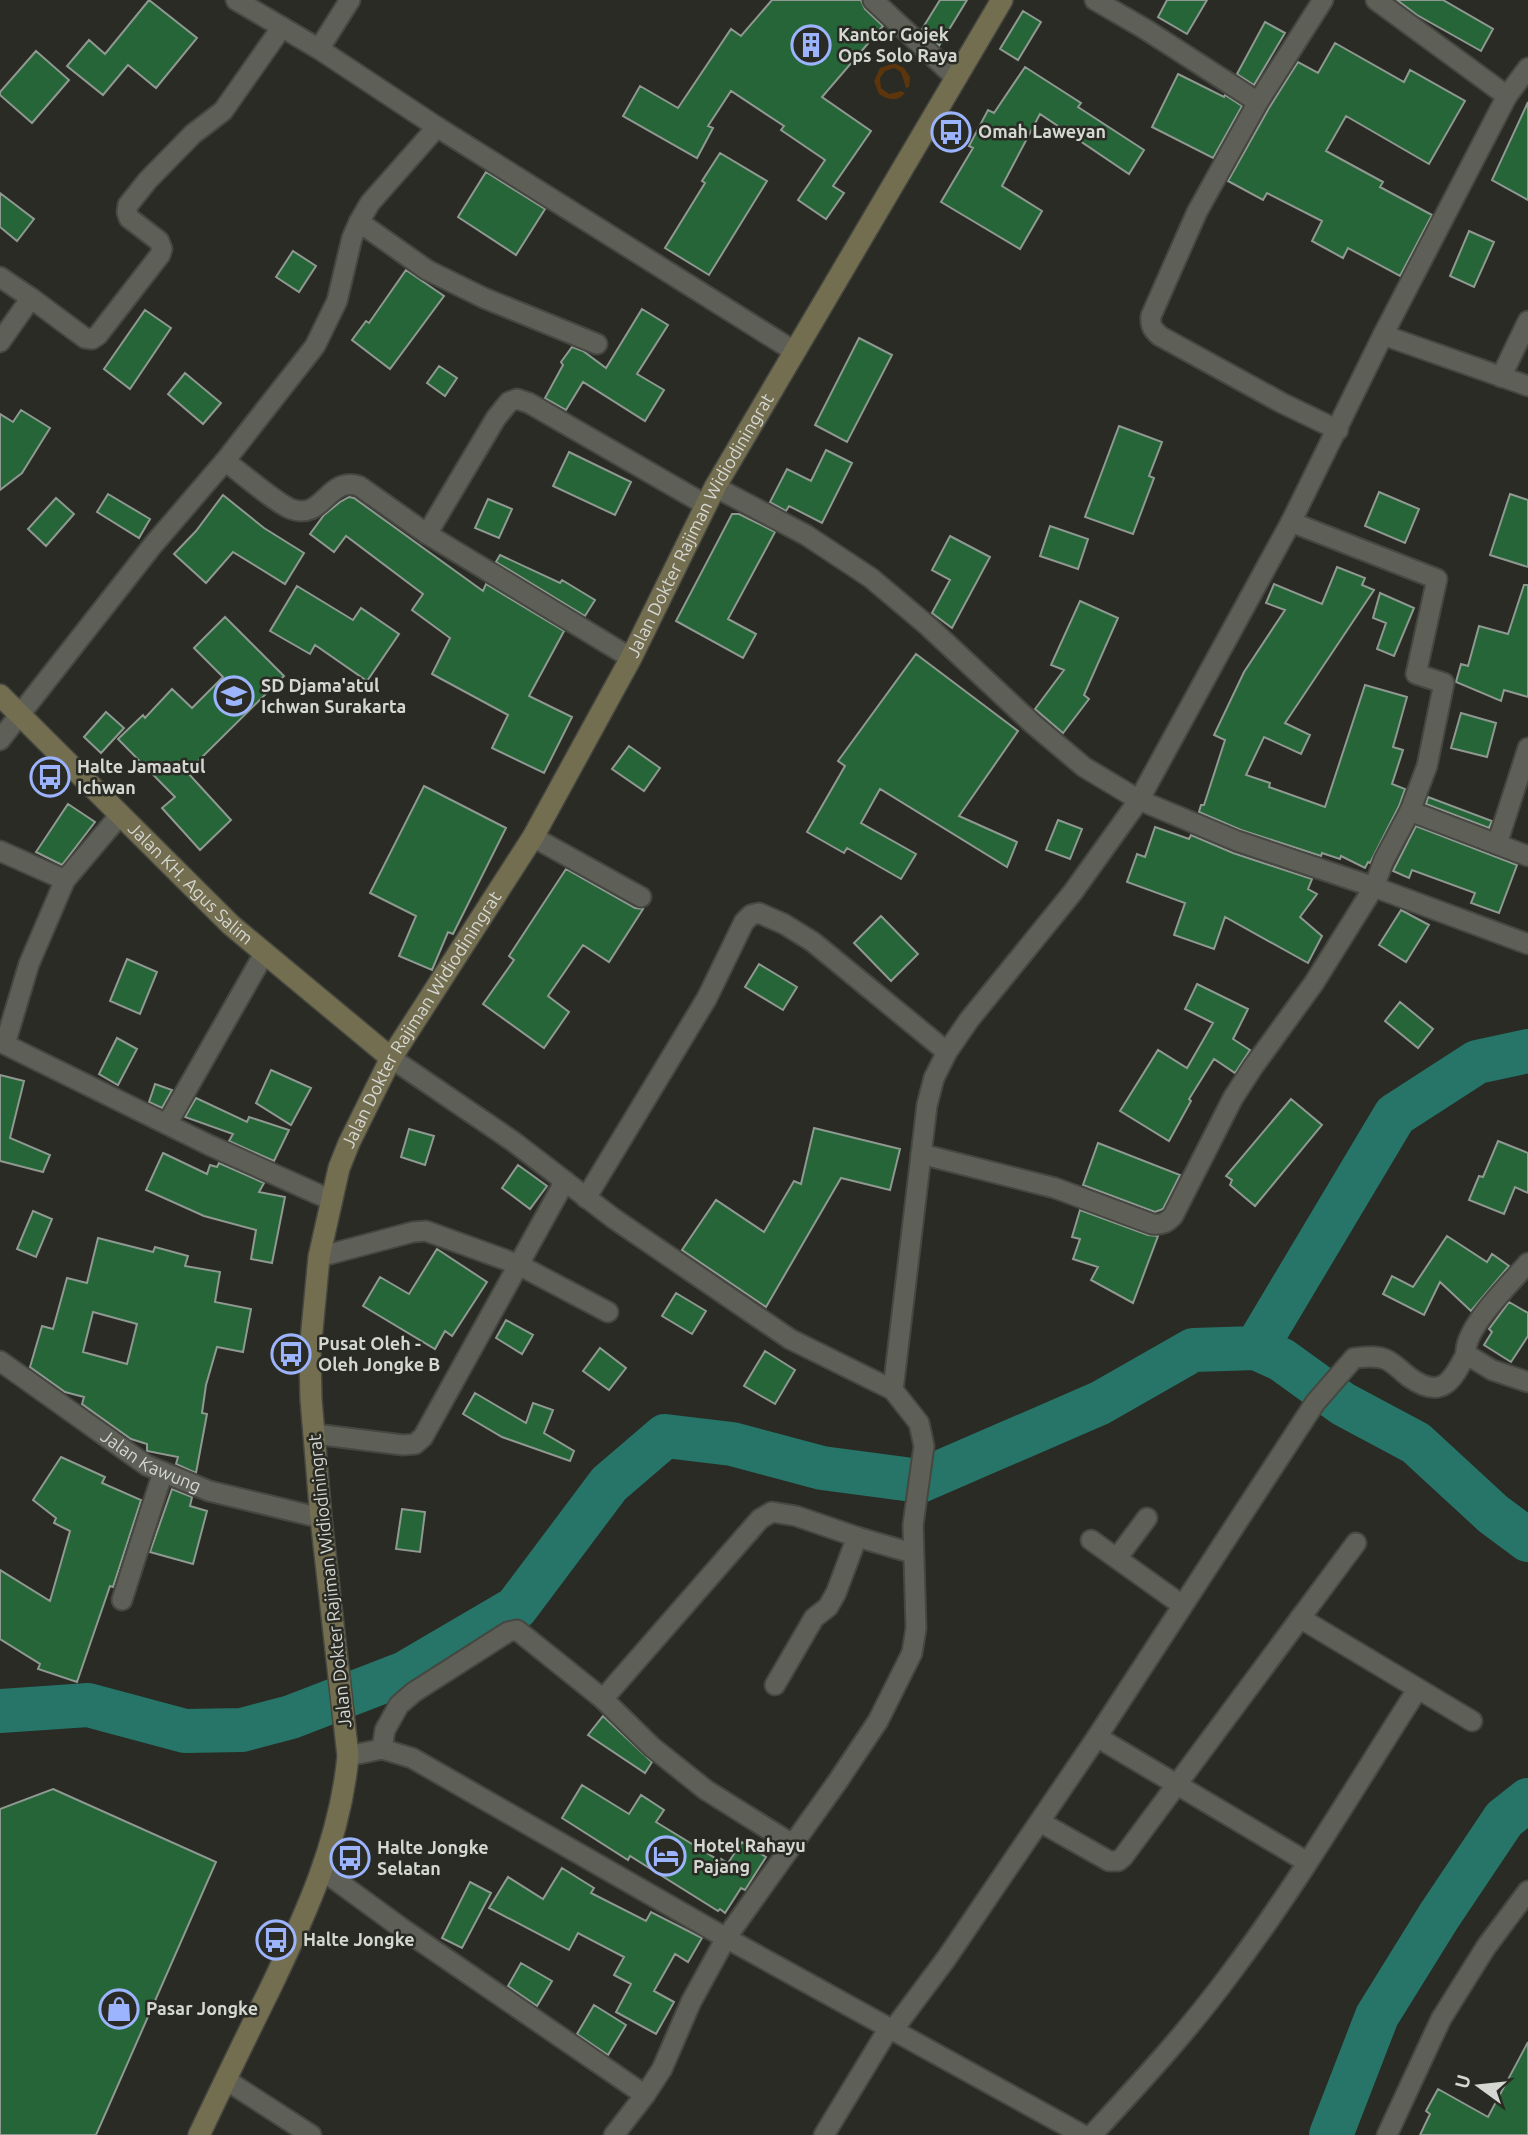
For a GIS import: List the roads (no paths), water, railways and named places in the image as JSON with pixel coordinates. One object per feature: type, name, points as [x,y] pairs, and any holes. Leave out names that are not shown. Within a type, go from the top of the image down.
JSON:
[{"type":"main road","name":"Jalan Dokter Rajiman Widiodiningrat","points":[[199,2135],[287,1953],[322,1870],[345,1788],[348,1756],[321,1518],[310,1351],[319,1257],[331,1200],[349,1143],[391,1058],[533,836],[631,658],[711,496],[1002,0]]},
{"type":"main road","name":"Jalan KH. Agus Salim","points":[[0,695],[231,925],[391,1058]]},
{"type":"street","points":[[236,0],[319,49],[437,127],[794,351]]},
{"type":"street","points":[[319,49],[350,0]]},
{"type":"street","points":[[873,0],[955,77]]},
{"type":"street","points":[[1095,0],[1258,102]]},
{"type":"street","points":[[1323,0],[1258,102],[1198,212],[1151,316],[1150,324],[1153,331],[1160,336],[1282,403],[1338,430]]},
{"type":"street","points":[[1376,0],[1507,96]]},
{"type":"street","points":[[0,276],[85,338],[92,339],[98,335],[162,249],[159,241],[129,218],[128,205],[148,180],[193,134],[223,111],[282,27]]},
{"type":"street","points":[[892,1390],[927,1105],[934,1078],[947,1052],[969,1020],[1073,892],[1139,800],[1291,522],[1507,96],[1528,68]]},
{"type":"street","points":[[0,740],[153,545],[225,461],[315,346],[337,301],[352,238],[359,222],[370,203],[437,127]]},
{"type":"street","points":[[359,222],[439,276],[484,298],[597,344]]},
{"type":"street","points":[[0,342],[31,298]]},
{"type":"street","points":[[1502,377],[1528,321]]},
{"type":"street","points":[[1384,335],[1528,386]]},
{"type":"street","points":[[427,534],[496,418],[509,402],[517,399],[529,403],[711,496],[806,535],[871,578],[928,626],[1032,724],[1084,767],[1139,800],[1237,841],[1374,887],[1528,944]]},
{"type":"street","points":[[225,461],[290,509],[303,512],[313,509],[340,486],[348,483],[359,486],[427,534],[631,658]]},
{"type":"street","points":[[921,1154],[1055,1188],[1152,1224],[1167,1222],[1173,1216],[1233,1098],[1314,983],[1374,887],[1384,860],[1410,811],[1427,766],[1444,683],[1416,674],[1437,579],[1291,522]]},
{"type":"street","points":[[1497,844],[1528,748]]},
{"type":"street","points":[[1410,811],[1528,856]]},
{"type":"street","points":[[120,816],[65,880],[29,964],[3,1043],[167,1124],[331,1200]]},
{"type":"street","points":[[533,836],[641,897]]},
{"type":"street","points":[[0,851],[65,880]]},
{"type":"street","points":[[586,1198],[706,998],[744,922],[751,915],[759,913],[784,924],[813,942],[947,1052]]},
{"type":"street","points":[[167,1124],[264,954]]},
{"type":"street","points":[[391,1058],[514,1142],[586,1198],[790,1339],[892,1390],[919,1423],[924,1446],[913,1525],[916,1628],[912,1653],[878,1721],[726,1938],[691,2002],[662,2069],[614,2135]]},
{"type":"street","points":[[314,1434],[403,1446],[415,1444],[423,1437],[565,1181]]},
{"type":"street","points":[[319,1257],[426,1231],[517,1264],[608,1312]]},
{"type":"street","points":[[824,2135],[891,2029],[946,1959],[1040,1822],[1315,1403],[1354,1358],[1385,1359],[1421,1384],[1436,1387],[1447,1384],[1455,1377],[1466,1354],[1467,1340],[1478,1322],[1528,1264]]},
{"type":"street","points":[[1466,1354],[1492,1370],[1528,1382]]},
{"type":"street","name":"Jalan Kawung","points":[[2,1368],[146,1465],[209,1490],[321,1518]]},
{"type":"street","points":[[122,1600],[163,1472]]},
{"type":"street","points":[[603,1699],[760,1519],[772,1512],[796,1516],[912,1553]]},
{"type":"street","points":[[1117,1558],[1147,1518]]},
{"type":"street","points":[[775,1685],[814,1618],[828,1607],[836,1594],[857,1537]]},
{"type":"street","points":[[1091,1540],[1182,1605]]},
{"type":"street","points":[[1040,1822],[1109,1861],[1118,1861],[1356,1543]]},
{"type":"street","points":[[1300,1618],[1472,1721]]},
{"type":"street","points":[[382,1749],[385,1730],[399,1705],[414,1692],[508,1632],[517,1630],[603,1699],[652,1747],[706,1790],[792,1843]]},
{"type":"street","points":[[1092,2135],[1195,2020],[1232,1971],[1307,1862],[1417,1690]]},
{"type":"street","points":[[1097,1737],[1307,1862]]},
{"type":"street","points":[[348,1756],[382,1749],[412,1758],[726,1938],[1083,2135]]},
{"type":"street","points":[[322,1870],[400,1927],[645,2095]]},
{"type":"street","points":[[1387,2135],[1441,2019],[1486,1947],[1528,1891]]},
{"type":"street","points":[[226,2080],[311,2135]]},
{"type":"waterway","points":[[0,1711],[88,1705],[185,1731],[242,1730],[291,1717],[405,1673],[516,1608],[609,1484],[665,1436],[732,1444],[822,1468],[920,1481],[1100,1403],[1193,1350],[1256,1348],[1395,1115],[1477,1062],[1528,1051]]},
{"type":"waterway","points":[[1256,1348],[1282,1360],[1343,1404],[1416,1443],[1493,1514],[1528,1540]]},
{"type":"waterway","points":[[1331,2135],[1377,2016],[1504,1819],[1528,1800]]},
{"type":"place","name":"Kantor Gojek Ops Solo Raya","points":[[811,45]]},
{"type":"place","name":"Omah Laweyan","points":[[951,132]]},
{"type":"place","name":"SD Djama'atul Ichwan Surakarta","points":[[234,696]]},
{"type":"place","name":"Halte Jamaatul Ichwan","points":[[50,777]]},
{"type":"place","name":"Pusat Oleh - Oleh Jongke B","points":[[291,1354]]},
{"type":"place","name":"Hotel Rahayu Pajang","points":[[666,1856]]},
{"type":"place","name":"Halte Jongke Selatan","points":[[350,1858]]},
{"type":"place","name":"Halte Jongke","points":[[276,1940]]},
{"type":"place","name":"Pasar Jongke","points":[[119,2009]]}]
